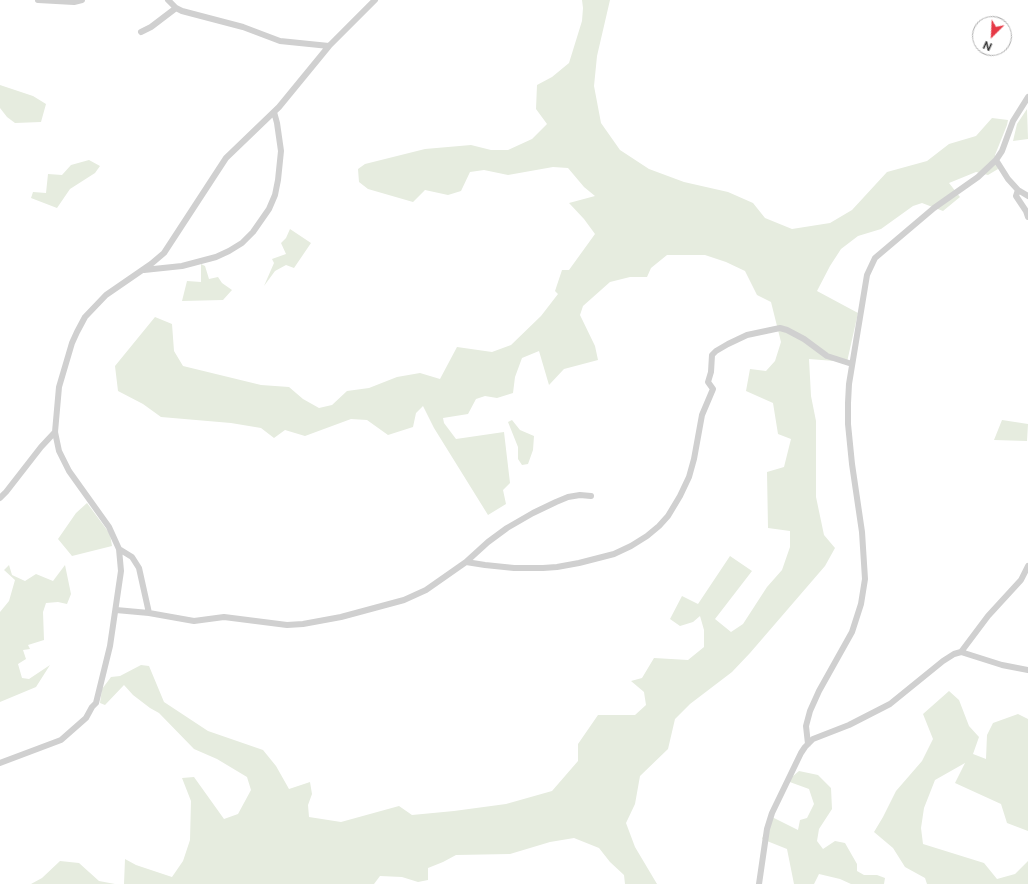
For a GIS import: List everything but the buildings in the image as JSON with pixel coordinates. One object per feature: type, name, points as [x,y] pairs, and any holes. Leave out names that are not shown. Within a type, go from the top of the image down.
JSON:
[{"type":"street","points":[[38,0],[74,2],[82,0]]},
{"type":"street","points":[[168,0],[176,8],[243,27],[280,41],[329,46]]},
{"type":"street","points":[[0,764],[61,740],[86,718],[96,703],[110,646],[121,571],[119,548],[110,527],[69,471],[59,451],[55,432],[57,402],[61,380],[72,343],[80,325],[91,310],[106,295],[142,271],[158,258],[169,246],[226,158],[274,112],[329,46],[375,0]]},
{"type":"street","points":[[141,32],[151,27],[176,8]]},
{"type":"street","points":[[808,744],[806,726],[809,715],[819,691],[852,632],[861,604],[865,579],[862,532],[848,424],[848,403],[852,364],[867,275],[875,258],[934,208],[978,177],[996,160],[1002,151],[1013,121],[1028,98]]},
{"type":"street","points":[[142,271],[182,266],[216,257],[236,247],[253,232],[269,209],[275,195],[278,180],[281,151],[274,112]]},
{"type":"street","points":[[996,160],[1008,179],[1018,190],[1028,196]]},
{"type":"street","points":[[1018,190],[1016,196],[1026,211],[1028,217]]},
{"type":"street","points":[[466,562],[498,567],[558,567],[614,554],[647,536],[668,516],[680,496],[694,459],[702,415],[712,389],[708,382],[711,372],[712,355],[728,344],[747,335],[780,328],[804,339],[827,356],[852,364]]},
{"type":"street","points":[[0,498],[55,432]]},
{"type":"street","points":[[116,610],[149,613],[194,621],[224,617],[287,625],[303,624],[342,617],[404,600],[426,590],[466,562],[488,542],[507,528],[568,497],[580,495],[591,496]]},
{"type":"street","points":[[119,548],[127,553],[136,562],[142,579],[149,613]]},
{"type":"street","points":[[961,652],[988,616],[1021,580],[1028,566]]},
{"type":"street","points":[[759,884],[769,823],[798,758],[808,744],[817,737],[849,725],[890,704],[943,661],[954,654],[961,652],[1028,670]]},
{"type":"shaded area","points":[[582,0],[610,0],[597,56],[594,86],[601,123],[620,150],[649,169],[684,182],[728,192],[753,203],[765,218],[792,229],[830,223],[852,210],[887,172],[927,161],[949,144],[976,136],[992,118],[1008,120],[995,155],[998,169],[988,175],[976,172],[949,183],[960,197],[943,211],[922,203],[913,206],[881,229],[858,236],[841,249],[817,291],[858,313],[847,362],[809,359],[811,396],[816,421],[816,497],[824,535],[835,548],[825,566],[750,653],[732,672],[690,704],[675,719],[668,749],[640,776],[635,804],[626,823],[635,847],[657,884],[625,884],[624,875],[610,862],[599,848],[574,838],[550,842],[510,854],[456,855],[428,868],[428,880],[418,882],[402,877],[380,876],[374,884],[124,884],[125,859],[136,865],[172,877],[183,861],[190,840],[191,801],[182,778],[194,777],[224,819],[238,814],[251,790],[247,777],[217,759],[194,749],[159,713],[133,695],[124,685],[105,705],[100,703],[102,689],[111,677],[120,676],[141,665],[149,666],[164,702],[208,731],[263,750],[276,766],[289,789],[310,782],[312,794],[308,805],[309,817],[341,822],[399,806],[412,815],[506,804],[552,791],[578,761],[578,744],[598,715],[635,715],[646,705],[644,692],[631,681],[642,678],[654,658],[688,660],[704,647],[704,630],[700,616],[693,622],[680,626],[670,619],[682,596],[698,604],[730,556],[752,571],[715,619],[731,632],[743,624],[767,587],[782,570],[790,547],[790,531],[768,528],[767,472],[784,467],[791,439],[778,434],[773,403],[746,391],[750,369],[766,371],[775,361],[781,342],[771,302],[757,295],[745,271],[726,262],[705,255],[667,255],[651,268],[647,277],[630,277],[610,282],[583,306],[580,315],[595,346],[598,360],[564,369],[549,385],[539,351],[522,358],[515,377],[513,393],[497,398],[485,396],[476,399],[468,414],[443,418],[444,423],[456,439],[504,432],[510,483],[503,490],[506,504],[488,515],[434,428],[423,406],[416,413],[413,427],[388,435],[367,420],[351,419],[305,436],[285,430],[274,438],[261,428],[231,423],[161,417],[143,404],[118,391],[115,366],[155,317],[172,324],[174,351],[183,366],[261,385],[289,387],[303,399],[319,408],[332,405],[347,391],[369,388],[397,377],[420,373],[440,379],[457,347],[492,352],[511,345],[541,316],[558,294],[555,291],[562,270],[569,270],[595,234],[584,219],[569,203],[595,196],[584,187],[568,168],[553,167],[508,175],[484,170],[470,172],[461,191],[448,195],[425,190],[413,202],[368,189],[359,182],[358,169],[365,164],[425,149],[471,145],[491,150],[508,150],[532,139],[547,124],[536,109],[537,85],[552,77],[569,63],[582,21]]},
{"type":"shaded area","points":[[0,85],[33,96],[46,104],[41,122],[15,123],[7,117],[0,108]]},
{"type":"shaded area","points":[[1027,109],[1028,139],[1013,141],[1017,124]]},
{"type":"shaded area","points":[[89,160],[100,166],[95,173],[70,189],[57,208],[31,198],[33,192],[46,193],[48,174],[62,175],[71,165]]},
{"type":"shaded area","points":[[290,229],[311,243],[294,268],[286,265],[275,271],[264,286],[274,263],[272,259],[286,254],[281,243],[286,238]]},
{"type":"shaded area","points":[[201,264],[205,266],[209,279],[218,277],[222,283],[232,290],[223,300],[182,301],[187,281],[201,282]]},
{"type":"shaded area","points":[[512,420],[520,430],[534,436],[533,450],[528,464],[522,465],[518,459],[518,447],[508,422]]},
{"type":"shaded area","points":[[1002,420],[1028,424],[1027,441],[994,440]]},
{"type":"shaded area","points":[[87,503],[110,534],[112,546],[72,556],[58,539],[76,513]]},
{"type":"shaded area","points":[[9,565],[12,575],[25,581],[36,574],[53,581],[65,565],[71,594],[67,604],[58,602],[46,603],[43,612],[44,640],[28,645],[30,649],[23,650],[26,659],[18,664],[22,678],[29,679],[50,665],[36,687],[0,702],[0,612],[9,601],[15,580],[4,570]]},
{"type":"shaded area","points":[[949,691],[959,700],[969,726],[979,737],[973,754],[986,759],[987,735],[993,723],[1018,714],[1028,719],[1028,831],[1007,823],[1001,804],[955,783],[965,763],[935,780],[924,808],[921,828],[923,844],[984,863],[997,879],[1015,874],[1028,861],[1028,884],[927,884],[925,878],[905,867],[893,848],[874,832],[896,791],[922,761],[933,739],[923,714]]},
{"type":"shaded area","points":[[799,771],[818,775],[831,788],[832,809],[819,829],[817,841],[823,849],[835,841],[845,843],[857,864],[857,871],[864,875],[877,875],[885,878],[884,884],[851,884],[840,879],[819,874],[814,884],[794,884],[787,849],[762,839],[770,816],[798,830],[800,820],[807,818],[814,804],[809,789],[787,781]]},
{"type":"shaded area","points":[[60,861],[79,863],[99,881],[115,884],[31,884],[42,878]]}]
